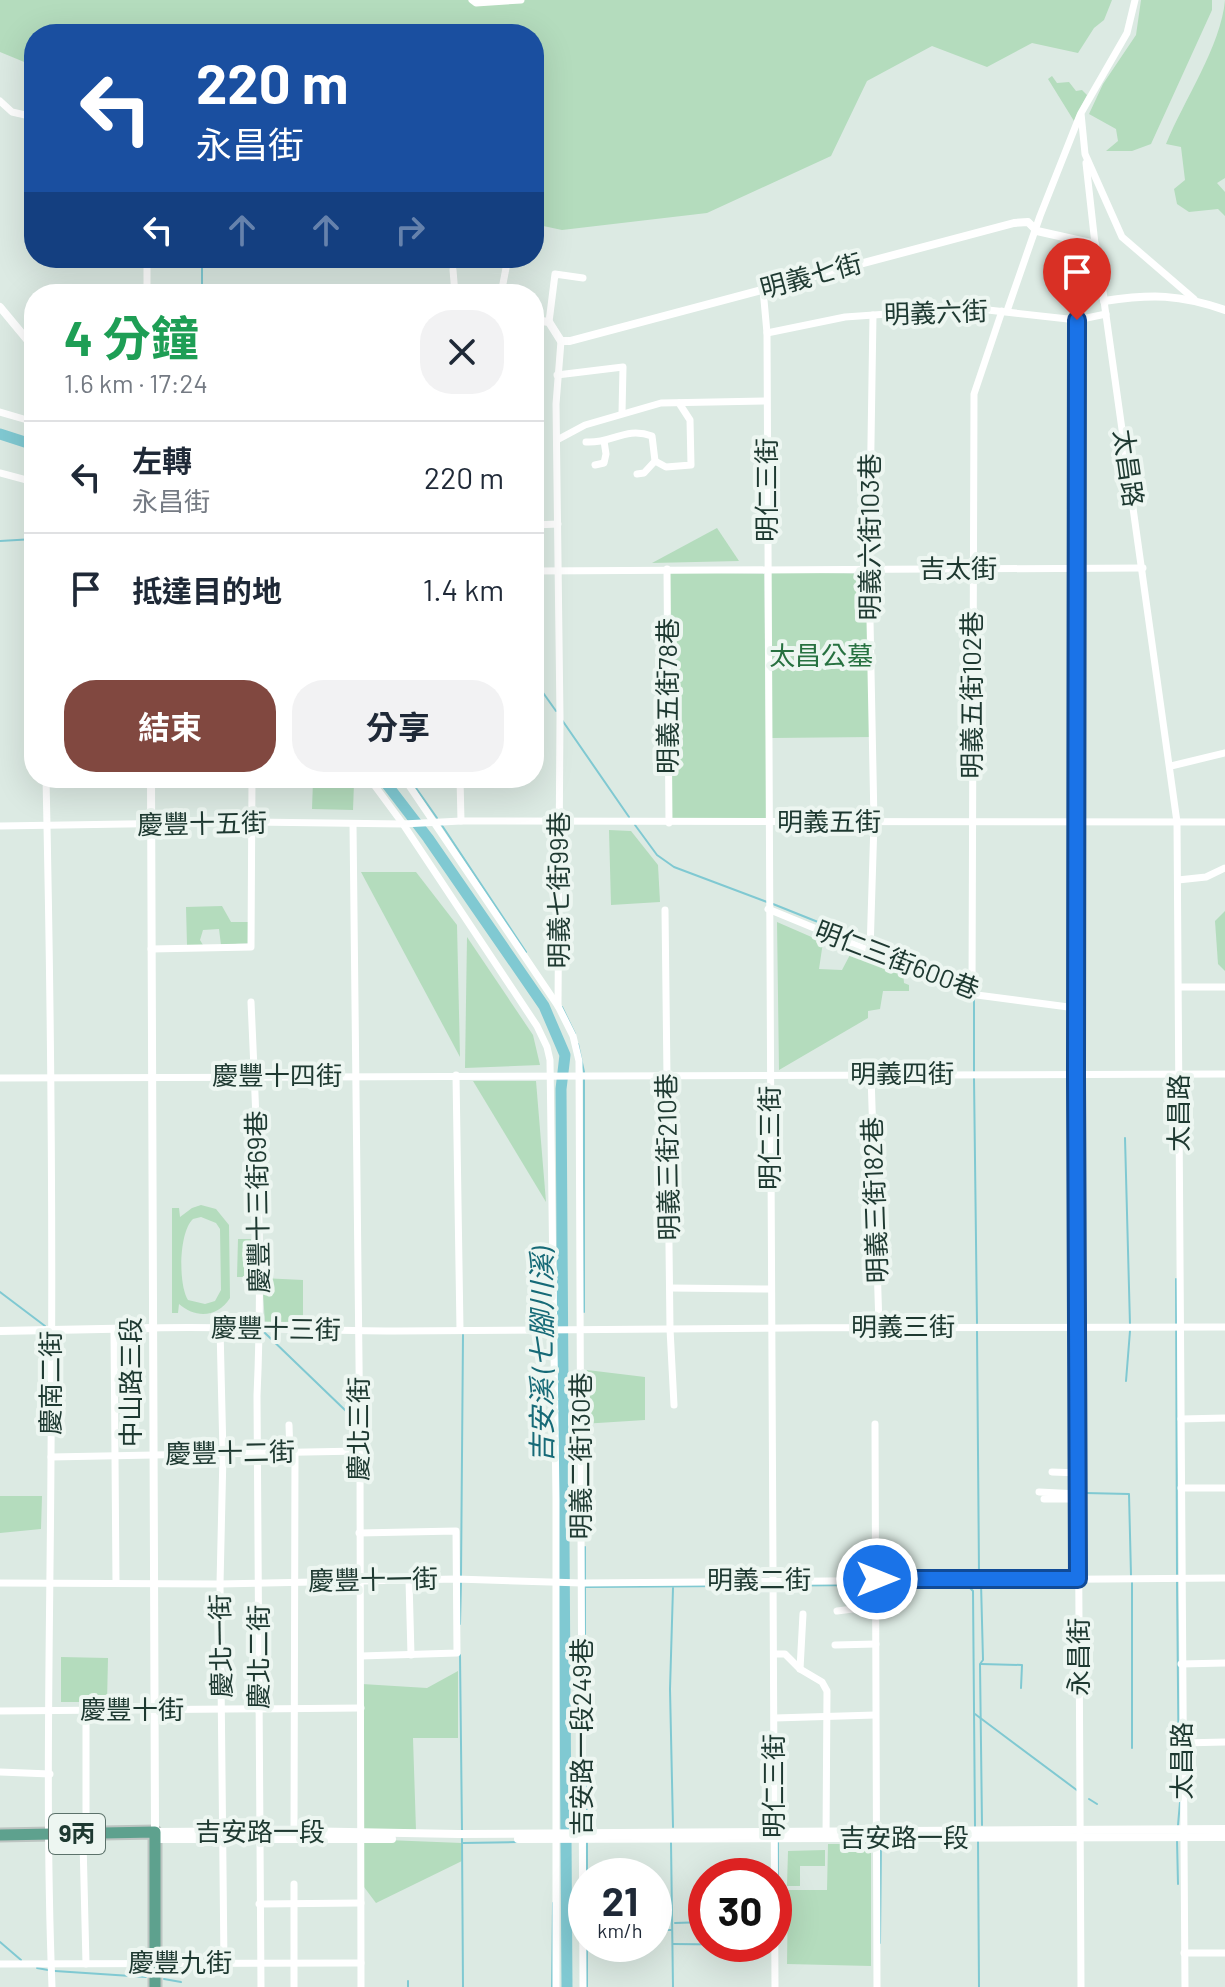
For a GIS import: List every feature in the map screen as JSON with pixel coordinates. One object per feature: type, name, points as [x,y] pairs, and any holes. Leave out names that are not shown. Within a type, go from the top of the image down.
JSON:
[{"type":"main road","name":"9丙","points":[[0,1838],[155,1836]]},
{"type":"main road","name":"中山路三段","points":[[155,1836],[155,1987]]},
{"type":"street","points":[[472,0],[476,3],[521,0]]},
{"type":"street","name":"明義五街102巷","points":[[972,992],[974,394],[1081,113],[1127,33],[1135,0]]},
{"type":"street","points":[[0,101],[12,112],[24,115]]},
{"type":"street","points":[[1081,113],[1095,244]]},
{"type":"street","points":[[1085,154],[1122,237],[1194,299]]},
{"type":"street","name":"明義七街","points":[[561,341],[1014,223],[1028,222],[1037,231],[1095,244]]},
{"type":"street","name":"太昌路","points":[[1095,244],[1177,822],[1185,1987]]},
{"type":"street","points":[[503,284],[506,268]]},
{"type":"street","points":[[453,270],[454,284]]},
{"type":"street","points":[[561,341],[549,322],[555,274],[583,278]]},
{"type":"street","name":"明仁三街","points":[[763,289],[767,333],[775,1987]]},
{"type":"street","points":[[1104,301],[1151,294],[1194,299],[1225,310]]},
{"type":"street","points":[[0,307],[24,336]]},
{"type":"street","name":"明義六街","points":[[767,333],[845,317],[979,309],[1077,320],[1106,314]]},
{"type":"street","name":"明義六街103巷","points":[[870,951],[874,822],[869,569],[873,315]]},
{"type":"street","name":"永昌街","points":[[1077,320],[1076,1074],[1081,1987]]},
{"type":"street","points":[[544,321],[549,322]]},
{"type":"street","name":"明義七街99巷","points":[[558,1006],[557,375],[561,341]]},
{"type":"street","points":[[557,375],[623,367],[622,413]]},
{"type":"street","points":[[557,440],[585,425],[661,403],[766,401]]},
{"type":"street","points":[[655,461],[666,467],[691,465],[690,420],[679,403]]},
{"type":"street","points":[[0,412],[24,419]]},
{"type":"street","points":[[586,442],[604,441],[634,431],[652,436],[655,461],[644,473],[637,474]]},
{"type":"street","points":[[595,465],[604,463],[604,441]]},
{"type":"street","points":[[0,473],[24,479]]},
{"type":"street","points":[[544,525],[558,524]]},
{"type":"street","name":"吉太街","points":[[544,571],[1143,568]]},
{"type":"street","name":"明義五街78巷","points":[[667,569],[669,823]]},
{"type":"street","points":[[1171,766],[1225,753]]},
{"type":"street","name":"慶南二街","points":[[46,788],[52,1987]]},
{"type":"street","name":"中山路三段","points":[[151,788],[155,1836]]},
{"type":"street","points":[[151,949],[251,947],[252,788]]},
{"type":"street","points":[[376,788],[537,1026],[547,1047],[552,1074],[556,1987]]},
{"type":"street","name":"明義二街130巷","points":[[411,788],[558,1006],[573,1036],[579,1061],[576,1075],[582,1583]]},
{"type":"street","points":[[460,788],[461,821]]},
{"type":"street","name":"明義五街","points":[[403,824],[461,821],[1225,822]]},
{"type":"street","name":"慶豐十五街","points":[[0,826],[253,822],[403,824]]},
{"type":"street","name":"慶北三街","points":[[353,824],[360,1451],[361,1987]]},
{"type":"street","points":[[1178,880],[1206,877],[1225,868]]},
{"type":"street","name":"明仁三街600巷","points":[[768,905],[972,992],[1076,1008]]},
{"type":"street","name":"明義三街210巷","points":[[665,910],[670,1329],[674,1405]]},
{"type":"street","points":[[1179,987],[1225,987]]},
{"type":"street","name":"慶豐十三街69巷","points":[[251,1002],[256,1076],[260,1327]]},
{"type":"street","name":"慶豐十四街","points":[[0,1078],[552,1074]]},
{"type":"street","name":"明義四街","points":[[552,1074],[1225,1074]]},
{"type":"street","points":[[456,1075],[460,1330]]},
{"type":"street","name":"明義三街182巷","points":[[871,1075],[879,1326]]},
{"type":"street","points":[[670,1288],[771,1289]]},
{"type":"street","name":"明義三街","points":[[553,1330],[879,1326],[1225,1327]]},
{"type":"street","name":"慶豐十三街","points":[[0,1331],[260,1327],[358,1331],[553,1330]]},
{"type":"street","name":"慶北二街","points":[[260,1327],[257,1396],[261,1987]]},
{"type":"street","name":"慶北一街","points":[[220,1328],[224,1964]]},
{"type":"street","points":[[114,1329],[116,1583]]},
{"type":"street","points":[[1181,1419],[1225,1418]]},
{"type":"street","points":[[875,1424],[877,1987]]},
{"type":"street","points":[[289,1425],[294,1526],[294,1831]]},
{"type":"street","name":"慶豐十二街","points":[[51,1457],[360,1451]]},
{"type":"street","points":[[1052,1472],[1079,1473]]},
{"type":"street","points":[[1181,1488],[1225,1488]]},
{"type":"street","points":[[1041,1496],[1079,1497]]},
{"type":"street","points":[[359,1533],[456,1531],[457,1653],[361,1656]]},
{"type":"street","name":"明義二街","points":[[582,1583],[1225,1578]]},
{"type":"street","name":"慶豐十一街","points":[[0,1583],[220,1584],[456,1579],[582,1583]]},
{"type":"street","points":[[409,1580],[411,1655]]},
{"type":"street","name":"吉安路一段249巷","points":[[582,1583],[583,1987]]},
{"type":"street","points":[[837,1611],[876,1606]]},
{"type":"street","points":[[800,1669],[803,1614]]},
{"type":"street","points":[[835,1645],[876,1644]]},
{"type":"street","points":[[774,1654],[785,1654],[800,1669],[822,1682],[827,1691],[826,1834]]},
{"type":"street","points":[[1181,1664],[1225,1663]]},
{"type":"street","name":"慶豐十街","points":[[0,1711],[361,1708]]},
{"type":"street","points":[[86,1709],[86,1964]]},
{"type":"street","points":[[775,1718],[875,1715]]},
{"type":"street","points":[[1182,1743],[1225,1742]]},
{"type":"street","points":[[0,1772],[50,1774]]},
{"type":"street","name":"吉安路一段","points":[[155,1836],[294,1831],[361,1836],[1080,1835],[1225,1829]]},
{"type":"street","name":"吉安路一段","points":[[1183,1832],[1225,1837]]},
{"type":"street","points":[[294,1884],[294,1987]]},
{"type":"street","points":[[259,1904],[361,1903]]},
{"type":"street","points":[[1184,1953],[1225,1953]]},
{"type":"street","name":"慶豐九街","points":[[0,1964],[361,1963]]},
{"type":"green space","points":[[0,0],[1112,0],[1104,20],[1094,28],[1078,53],[1032,43],[987,67],[932,46],[867,81],[831,156],[707,213],[562,230],[544,226],[544,24],[24,24],[24,62],[0,52]]},
{"type":"green space","points":[[1141,0],[1212,0],[1212,10],[1151,144],[1132,151],[1106,151],[1118,141],[1116,129],[1089,114],[1103,84],[1136,35]]},
{"type":"green space","points":[[1225,0],[1225,178],[1217,183],[1225,192],[1225,216],[1218,209],[1189,212],[1177,204],[1174,189],[1185,180],[1181,147],[1166,144],[1217,36]]},
{"type":"green space","points":[[1052,76],[1057,83],[1069,82],[1076,91],[1082,90],[1087,95],[1074,121],[1048,79]]},
{"type":"green space","points":[[717,528],[739,561],[652,563]]},
{"type":"green space","points":[[669,572],[764,574],[767,820],[671,821]]},
{"type":"green space","name":"太昌公墓","points":[[769,572],[871,574],[872,737],[772,738]]},
{"type":"green space","points":[[313,788],[354,788],[353,810],[312,809]]},
{"type":"green space","points":[[609,830],[631,831],[658,865],[660,902],[611,905]]},
{"type":"green space","points":[[361,872],[416,872],[457,925],[460,1057]]},
{"type":"green space","points":[[222,906],[231,922],[248,922],[249,943],[221,945],[219,929],[203,930],[200,940],[203,945],[187,945],[186,907]]},
{"type":"green space","points":[[1225,911],[1225,971],[1218,964],[1215,921]]},
{"type":"green space","points":[[777,922],[823,942],[819,969],[842,970],[852,951],[903,972],[909,991],[883,991],[880,1009],[868,1011],[868,1018],[779,1070]]},
{"type":"green space","points":[[467,937],[533,1035],[540,1065],[465,1068]]},
{"type":"green space","points":[[473,1081],[536,1081],[546,1202]]},
{"type":"green space","points":[[201,1205],[216,1209],[229,1225],[230,1298],[219,1309],[206,1314],[192,1312],[179,1304],[178,1313],[172,1313],[172,1208],[179,1208],[180,1217]],"holes":[[[201,1217],[216,1223],[220,1229],[221,1290],[215,1301],[205,1304],[188,1300],[181,1271],[188,1226],[193,1219]]]},
{"type":"green space","points":[[238,1239],[251,1239],[250,1277],[237,1277]]},
{"type":"green space","points":[[262,1278],[303,1280],[303,1321],[265,1323]]},
{"type":"green space","points":[[587,1370],[645,1377],[645,1420],[582,1424],[581,1392]]},
{"type":"green space","points":[[0,1496],[42,1496],[41,1529],[0,1533]]},
{"type":"green space","points":[[61,1657],[108,1658],[107,1702],[61,1702]]},
{"type":"green space","points":[[458,1671],[458,1738],[413,1738],[416,1830],[362,1833],[362,1684],[427,1688]]},
{"type":"green space","points":[[361,1839],[462,1843],[462,1861],[376,1903],[361,1883]]},
{"type":"green space","points":[[828,1844],[871,1844],[871,1966],[787,1964],[792,1962],[792,1890],[827,1890]]},
{"type":"green space","points":[[825,1850],[825,1866],[800,1866],[800,1886],[792,1886],[792,1858],[788,1858],[788,1851]]},
{"type":"waterway","points":[[202,268],[202,284]]},
{"type":"waterway","name":"吉安溪 (七腳川溪)","points":[[0,434],[24,442]]},
{"type":"waterway","points":[[0,541],[24,540]]},
{"type":"waterway","points":[[544,694],[556,711]]},
{"type":"waterway","points":[[562,720],[629,817]]},
{"type":"waterway","name":"吉安溪 (七腳川溪)","points":[[390,788],[544,1006],[565,1055],[561,1089],[567,1987]]},
{"type":"waterway","points":[[416,788],[437,818]]},
{"type":"waterway","points":[[441,824],[526,952]]},
{"type":"waterway","points":[[635,825],[657,855],[674,867],[767,902]]},
{"type":"waterway","points":[[773,904],[868,942]]},
{"type":"waterway","points":[[874,944],[968,982]]},
{"type":"waterway","points":[[974,998],[974,1071]]},
{"type":"waterway","points":[[562,1007],[575,1034]]},
{"type":"waterway","points":[[578,1044],[584,1072]]},
{"type":"waterway","points":[[974,1078],[977,1323]]},
{"type":"waterway","points":[[584,1079],[584,1312]]},
{"type":"waterway","points":[[1125,1138],[1130,1325]]},
{"type":"waterway","points":[[1081,1279],[1081,1322]]},
{"type":"waterway","points":[[1176,1279],[1177,1574]]},
{"type":"waterway","points":[[0,1292],[45,1326]]},
{"type":"waterway","points":[[882,1586],[967,1585],[975,1584],[979,1574],[977,1330]]},
{"type":"waterway","points":[[1082,1574],[1083,1331]]},
{"type":"waterway","points":[[1126,1381],[1130,1331]]},
{"type":"waterway","points":[[265,1333],[346,1411]]},
{"type":"waterway","points":[[461,1576],[463,1335]]},
{"type":"waterway","points":[[1085,1493],[1129,1494],[1131,1575]]},
{"type":"waterway","points":[[585,1547],[585,1580]]},
{"type":"waterway","points":[[979,1574],[1075,1575]]},
{"type":"waterway","points":[[1177,1580],[1179,1794]]},
{"type":"waterway","points":[[460,1624],[461,1583]]},
{"type":"waterway","points":[[982,1825],[980,1664],[983,1660],[983,1583]]},
{"type":"waterway","points":[[1132,1583],[1132,1748]]},
{"type":"waterway","points":[[586,1587],[871,1585]]},
{"type":"waterway","points":[[968,1586],[973,1591],[975,1826]]},
{"type":"waterway","points":[[585,1587],[585,1712]]},
{"type":"waterway","points":[[673,1588],[670,1689],[673,1827]]},
{"type":"waterway","points":[[460,1655],[462,1832]]},
{"type":"waterway","points":[[981,1664],[1022,1665],[1021,1688]]},
{"type":"waterway","points":[[975,1714],[1078,1791]]},
{"type":"waterway","points":[[586,1779],[587,1825]]},
{"type":"waterway","points":[[1089,1799],[1097,1804]]},
{"type":"waterway","points":[[1178,1825],[1180,1802]]},
{"type":"waterway","points":[[462,1839],[463,1987]]},
{"type":"waterway","points":[[978,1840],[979,1987]]},
{"type":"waterway","points":[[1177,1840],[1178,1884]]},
{"type":"waterway","points":[[880,1943],[881,1841]]},
{"type":"waterway","points":[[463,1843],[517,1842]]},
{"type":"waterway","points":[[587,1843],[587,1858]]},
{"type":"waterway","points":[[671,1843],[673,1987]]},
{"type":"waterway","points":[[778,1843],[778,1858]]},
{"type":"waterway","points":[[552,1987],[553,1903]]},
{"type":"waterway","points":[[675,1923],[688,1923]]},
{"type":"waterway","points":[[0,1942],[21,1960]]},
{"type":"waterway","points":[[673,1944],[688,1944]]},
{"type":"waterway","points":[[587,1962],[587,1987]]},
{"type":"waterway","points":[[37,1968],[48,1970]]},
{"type":"waterway","points":[[55,1971],[146,1977]]},
{"type":"waterway","points":[[164,1979],[181,1982]]},
{"type":"waterway","points":[[408,1981],[408,1987]]},
{"type":"route","points":[[877,1579],[1078,1579],[1077,320]]}]
